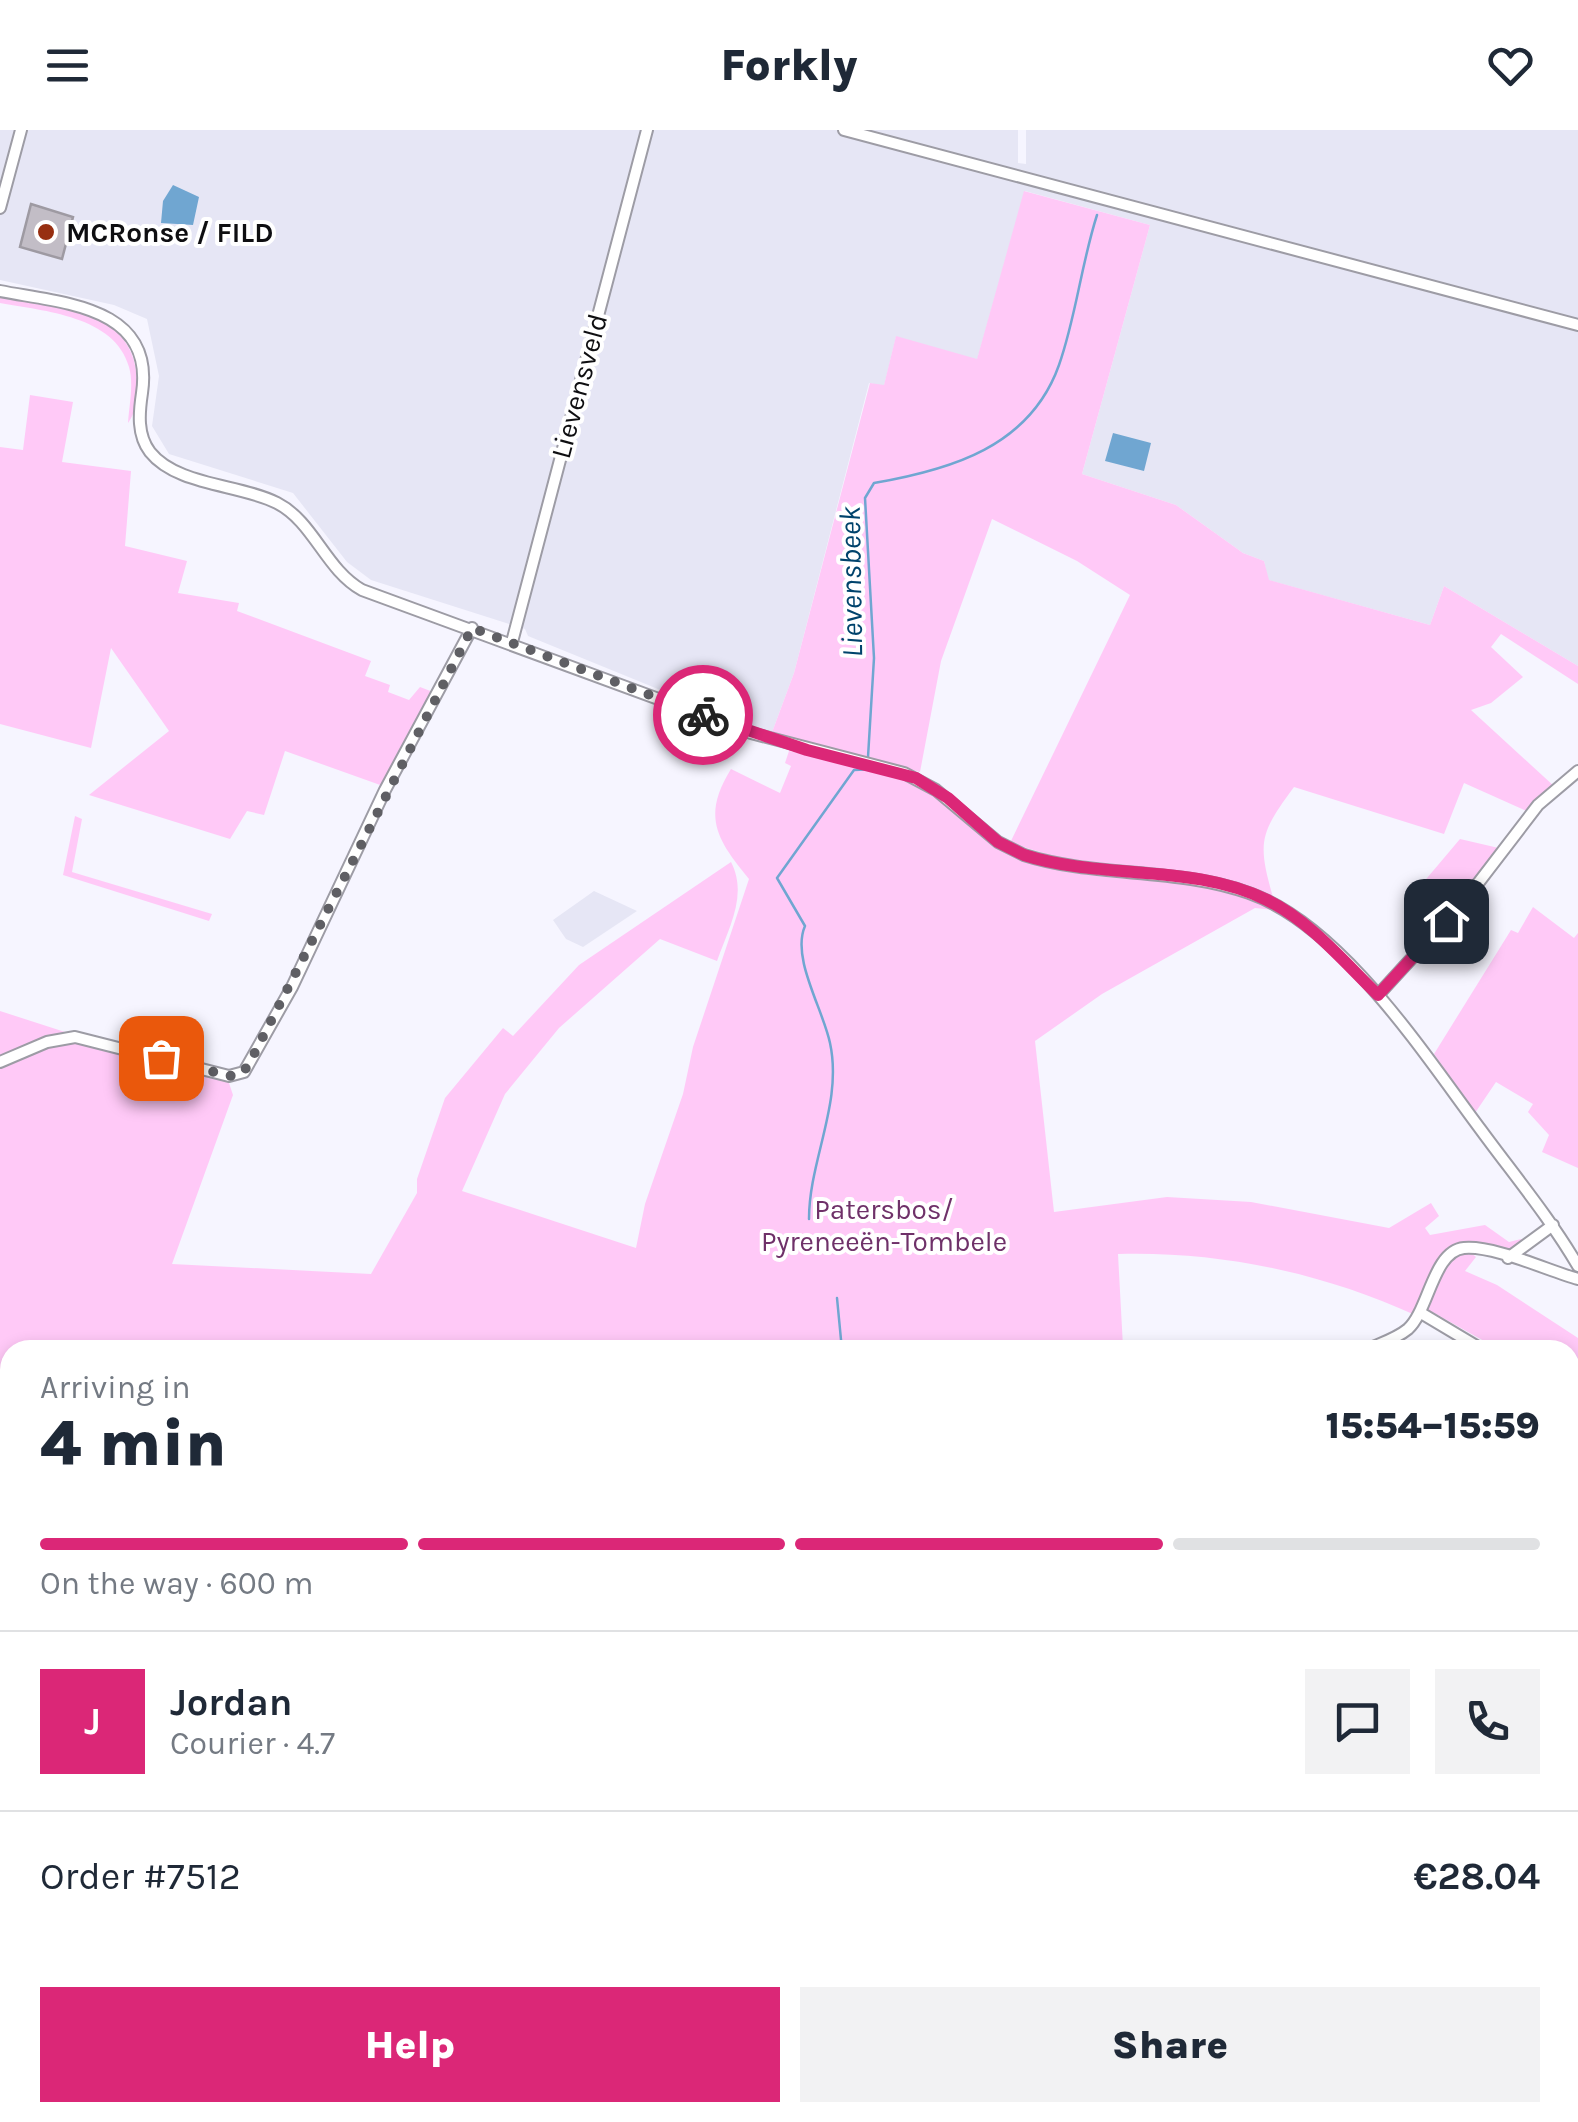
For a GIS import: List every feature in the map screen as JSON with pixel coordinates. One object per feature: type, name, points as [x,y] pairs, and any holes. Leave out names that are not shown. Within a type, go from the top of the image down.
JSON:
[{"type":"street","points":[[0,208],[21,130]]},
{"type":"street","name":"Lievensveld","points":[[512,642],[647,130]]},
{"type":"street","points":[[844,130],[1578,325]]},
{"type":"street","points":[[0,291],[87,308],[122,327],[142,368],[138,414],[152,454],[164,463],[276,502],[292,514],[328,562],[355,586],[751,733],[916,778],[948,798],[998,842],[1024,855],[1202,881],[1258,896],[1316,934],[1378,995],[1553,1225],[1578,1266]]},
{"type":"street","points":[[0,1062],[48,1042],[75,1036],[235,1077],[248,1066],[385,790],[472,628]]},
{"type":"street","points":[[1378,995],[1476,888],[1538,805],[1578,771]]},
{"type":"street","points":[[1508,1258],[1553,1225]]},
{"type":"street","points":[[1385,1340],[1408,1328],[1423,1310],[1450,1254],[1464,1248],[1578,1279]]},
{"type":"street","points":[[1423,1310],[1468,1340]]},
{"type":"shaded area","points":[[0,130],[1018,130],[1018,163],[1026,164],[1026,130],[1578,130],[1578,666],[1444,586],[1430,625],[1268,580],[1264,561],[1243,553],[1176,505],[1082,474],[1150,225],[1025,191],[977,360],[896,337],[884,386],[869,383],[794,673],[771,735],[528,636],[525,629],[371,580],[347,562],[293,493],[169,454],[152,426],[159,376],[147,319],[114,305],[0,280]]},
{"type":"shaded area","points":[[594,891],[637,911],[583,947],[566,939],[553,920]]},
{"type":"green space","points":[[1024,191],[1150,225],[1082,474],[1176,505],[1243,553],[1264,561],[1269,580],[1430,625],[1444,586],[1578,666],[1578,684],[1501,634],[1491,647],[1523,677],[1491,703],[1471,710],[1555,787],[1529,812],[1464,783],[1444,834],[1294,787],[1274,816],[1265,839],[1265,863],[1273,897],[1218,879],[1060,858],[1010,843],[1130,595],[1077,561],[992,519],[941,661],[920,772],[771,735],[794,673],[870,383],[884,385],[896,336],[977,359]]},
{"type":"green space","points":[[0,296],[88,315],[107,324],[122,338],[133,355],[137,379],[136,402],[128,423],[129,367],[109,337],[76,319],[0,303]]},
{"type":"green space","points":[[30,395],[73,402],[62,462],[131,471],[125,546],[187,561],[178,593],[239,603],[237,611],[371,661],[365,676],[390,685],[388,692],[409,700],[420,687],[433,692],[383,786],[285,751],[264,815],[247,811],[230,839],[89,795],[169,731],[111,648],[91,748],[0,724],[0,447],[23,450]]},
{"type":"green space","name":"Patersbos/ Pyreneeën-Tombele","points":[[789,751],[897,773],[929,789],[1015,855],[1050,868],[1220,889],[1274,910],[1255,908],[1102,994],[1035,1041],[1054,1212],[1167,1197],[1251,1202],[1389,1228],[1431,1203],[1439,1216],[1425,1228],[1430,1235],[1485,1225],[1509,1242],[1521,1239],[1524,1243],[1509,1253],[1465,1243],[1451,1246],[1415,1315],[1344,1287],[1270,1268],[1194,1256],[1118,1254],[1123,1340],[0,1340],[0,1066],[54,1043],[74,1040],[228,1080],[233,1095],[172,1264],[371,1274],[417,1193],[417,1179],[445,1098],[503,1028],[513,1036],[579,965],[731,862],[736,874],[737,899],[717,961],[660,939],[559,1028],[505,1094],[462,1191],[636,1248],[645,1204],[683,1094],[693,1047],[749,879],[721,839],[715,814],[717,800],[731,769],[780,793],[791,766],[785,763]]},
{"type":"green space","points":[[75,816],[82,819],[72,872],[212,914],[209,921],[63,875]]},
{"type":"green space","points":[[1460,839],[1503,849],[1441,921],[1411,897]]},
{"type":"green space","points":[[1533,907],[1574,938],[1578,933],[1578,1168],[1542,1152],[1549,1135],[1528,1112],[1533,1104],[1496,1082],[1475,1113],[1434,1054],[1511,930],[1518,933]]},
{"type":"green space","points":[[0,1011],[65,1032],[0,1058]]},
{"type":"green space","points":[[1471,1253],[1476,1257],[1465,1271],[1497,1285],[1578,1340],[1482,1340],[1427,1309],[1448,1266]]},
{"type":"water","points":[[173,185],[199,197],[193,225],[161,223],[163,201]]},
{"type":"water","points":[[1113,433],[1151,443],[1144,471],[1105,461]]},
{"type":"building","name":"MCRonse / FILD","points":[[31,204],[73,217],[62,259],[20,247]]},
{"type":"waterway","name":"Lievensbeek","points":[[868,757],[874,658],[865,498],[874,483],[931,471],[984,450],[1029,416],[1059,365],[1097,215]]},
{"type":"waterway","name":"Lievensbeek","points":[[809,1219],[833,1065],[830,1043],[805,968],[805,926],[777,878],[854,770],[875,769]]},
{"type":"waterway","name":"Lievensbeek","points":[[837,1298],[841,1340]]},
{"type":"way so far","points":[[161,1058],[229,1076],[244,1072],[301,967],[446,671],[472,628],[703,715]]},
{"type":"place","name":"MCRonse / FILD","points":[[46,232]]},
{"type":"route","points":[[703,715],[807,750],[916,778],[948,798],[998,842],[1024,855],[1202,881],[1269,900],[1316,934],[1378,995],[1446,921]]}]
